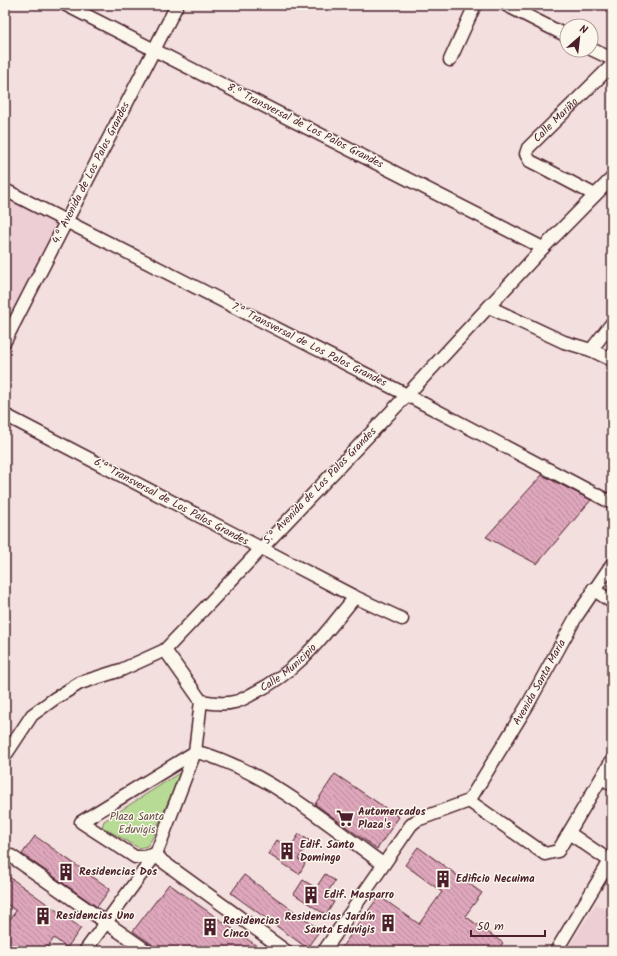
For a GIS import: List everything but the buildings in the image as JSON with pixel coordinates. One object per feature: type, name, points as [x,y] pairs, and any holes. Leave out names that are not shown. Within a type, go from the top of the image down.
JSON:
[{"type":"street","name":"8.ª Transversal de Los Palos Grandes","points":[[66,5],[543,248]]},
{"type":"street","name":"4.ª Avenida de Los Palos Grandes","points":[[5,341],[177,5]]},
{"type":"street","points":[[450,60],[475,5]]},
{"type":"street","points":[[506,5],[559,32]]},
{"type":"street","points":[[599,52],[612,59]]},
{"type":"street","name":"Calle Mariño","points":[[595,195],[538,166],[530,161],[526,154],[528,148],[612,65]]},
{"type":"street","name":"5.ª Avenida de Los Palos Grandes","points":[[5,756],[32,715],[54,699],[80,683],[121,670],[165,650],[543,248],[612,178]]},
{"type":"street","name":"7.ª Transversal de Los Palos Grandes","points":[[5,190],[406,395],[612,503]]},
{"type":"street","points":[[489,307],[564,342],[591,350],[612,360]]},
{"type":"street","points":[[591,350],[612,323]]},
{"type":"street","name":"6.ª Transversal de Los Palos Grandes","points":[[5,415],[260,549],[402,619]]},
{"type":"street","name":"Avenida Santa María","points":[[468,801],[527,706],[593,589],[612,564]]},
{"type":"street","points":[[593,589],[612,602]]},
{"type":"street","name":"Calle Municipio","points":[[201,701],[214,704],[235,702],[272,683],[309,654],[355,597]]},
{"type":"street","points":[[85,951],[156,854],[195,752],[201,701],[165,650]]},
{"type":"street","points":[[156,854],[135,857],[81,822],[195,752],[205,753],[253,774],[289,795],[384,864]]},
{"type":"street","points":[[324,951],[404,834],[417,820],[468,801],[545,854],[552,854],[558,851],[569,833],[607,781],[612,760]]},
{"type":"street","points":[[556,951],[610,861],[569,833]]},
{"type":"street","points":[[156,854],[162,861],[286,951]]},
{"type":"street","points":[[11,856],[147,951]]},
{"type":"shaded area","points":[[5,190],[67,221],[5,343]]},
{"type":"shaded area","points":[[596,904],[612,914],[612,951],[566,951]]},
{"type":"green space","name":"Plaza Santa Eduvigis","points":[[181,772],[152,839],[147,846],[139,848],[102,827],[104,821]]},
{"type":"place","name":"Automercados Plaza's","points":[[345,818]]},
{"type":"place","name":"Edif. Santo Domingo","points":[[287,851]]},
{"type":"place","name":"Residencias Dos","points":[[66,872]]},
{"type":"place","name":"Edificio Necuima","points":[[443,879]]},
{"type":"place","name":"Edif. Masparro","points":[[311,895]]},
{"type":"place","name":"Residencias Uno","points":[[43,916]]},
{"type":"place","name":"Residencias Jardín Santa Eduvigis","points":[[388,923]]},
{"type":"place","name":"Residencias Cinco","points":[[210,927]]}]
